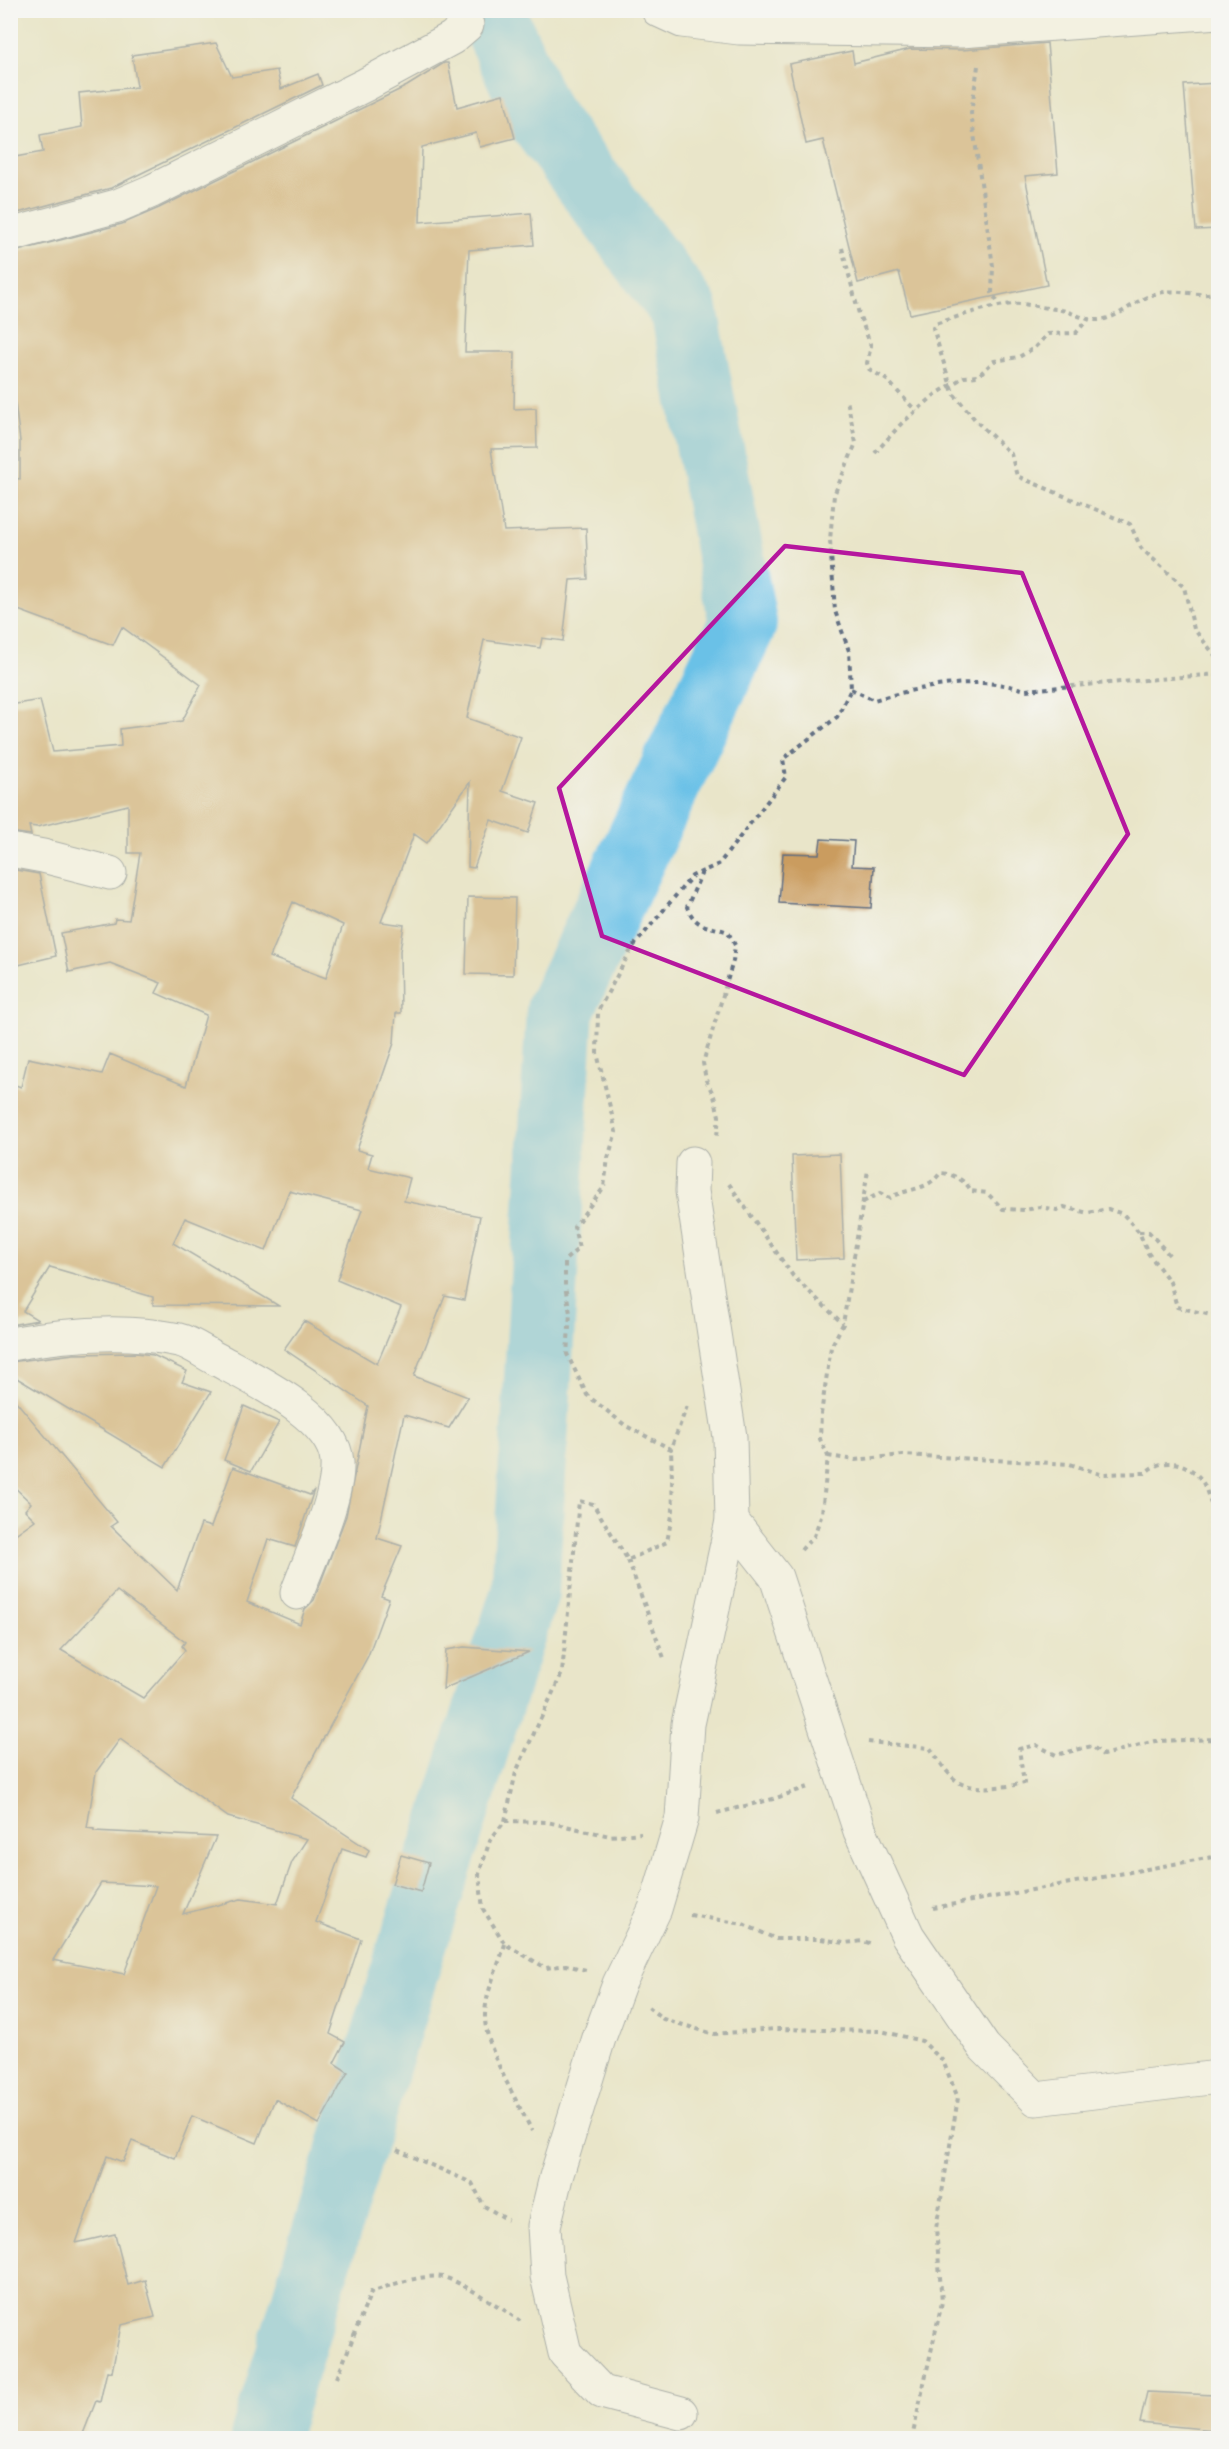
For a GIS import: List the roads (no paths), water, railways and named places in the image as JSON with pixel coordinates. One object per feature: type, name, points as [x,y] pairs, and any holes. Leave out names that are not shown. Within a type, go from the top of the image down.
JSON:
[{"type":"street","points":[[657,10],[682,21],[739,28],[974,30],[1218,12]]},
{"type":"street","points":[[10,235],[117,206],[152,191],[365,85],[452,38],[467,26]]},
{"type":"street","points":[[10,850],[110,873]]},
{"type":"street","points":[[681,2413],[602,2392],[565,2353],[547,2276],[544,2226],[556,2177],[599,2038],[619,1984],[655,1909],[682,1818],[688,1724],[732,1521],[730,1437],[692,1191],[697,1165]]},
{"type":"street","points":[[10,1344],[60,1335],[113,1335],[181,1341],[271,1387],[325,1432],[337,1460],[335,1486],[297,1593]]},
{"type":"street","points":[[732,1521],[776,1577],[860,1831],[908,1936],[984,2047],[1036,2099],[1218,2077]]},
{"type":"waterway","points":[[264,2438],[412,1947],[525,1592],[560,1010],[743,623],[684,310],[538,115],[490,10]]}]
